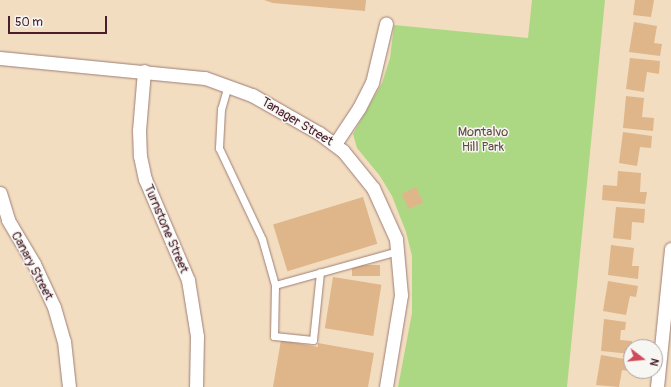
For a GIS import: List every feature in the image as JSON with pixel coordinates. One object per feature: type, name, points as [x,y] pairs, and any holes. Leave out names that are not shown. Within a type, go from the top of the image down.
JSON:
[{"type":"street","points":[[335,144],[359,108],[372,83],[386,24]]},
{"type":"street","name":"Tanager Street","points":[[0,58],[205,78],[228,85],[286,114],[335,144],[358,167],[373,188],[389,219],[398,251],[400,308],[386,387]]},
{"type":"street","name":"Turnstone Street","points":[[144,71],[139,130],[140,156],[145,179],[188,280],[197,336],[196,387]]},
{"type":"street","name":"Canary Street","points":[[0,193],[2,209],[34,264],[52,302],[64,341],[69,387]]},
{"type":"street","points":[[657,387],[671,248]]},
{"type":"lane","points":[[228,85],[221,109],[219,148],[262,239],[275,285],[274,336],[313,340],[320,272]]},
{"type":"lane","points":[[275,285],[398,251]]},
{"type":"green space","name":"Montalvo Hill Park","points":[[532,0],[605,0],[567,387],[398,387],[412,313],[412,256],[406,232],[392,196],[380,176],[357,148],[353,134],[382,83],[390,58],[394,25],[528,38]]},
{"type":"building","points":[[264,0],[366,0],[365,11],[273,3]]},
{"type":"building","points":[[635,0],[654,0],[651,17],[633,15]]},
{"type":"building","points":[[634,22],[657,26],[654,43],[662,44],[660,56],[629,52]]},
{"type":"building","points":[[630,58],[660,61],[659,74],[647,72],[644,92],[626,89]]},
{"type":"building","points":[[626,96],[644,98],[642,117],[654,118],[653,131],[623,128]]},
{"type":"building","points":[[623,132],[652,136],[651,148],[640,147],[637,166],[619,163]]},
{"type":"building","points":[[618,171],[641,173],[640,192],[647,192],[645,204],[602,200],[603,185],[617,186]]},
{"type":"building","points":[[416,187],[423,202],[409,209],[401,194]]},
{"type":"building","points":[[363,197],[377,244],[287,271],[273,224]]},
{"type":"building","points":[[616,207],[645,209],[644,223],[632,222],[631,240],[613,238]]},
{"type":"building","points":[[611,245],[634,248],[632,266],[639,266],[638,279],[608,275]]},
{"type":"building","points":[[352,265],[380,265],[380,276],[352,276]]},
{"type":"building","points":[[333,277],[381,285],[373,336],[325,328]]},
{"type":"building","points":[[608,281],[638,286],[636,297],[630,296],[626,315],[603,311]]},
{"type":"building","points":[[604,319],[626,322],[625,330],[621,330],[620,340],[623,340],[623,353],[601,351]]},
{"type":"building","points":[[281,340],[318,347],[318,343],[374,353],[368,387],[273,387]]},
{"type":"building","points":[[601,355],[623,359],[623,370],[619,387],[596,385]]}]
